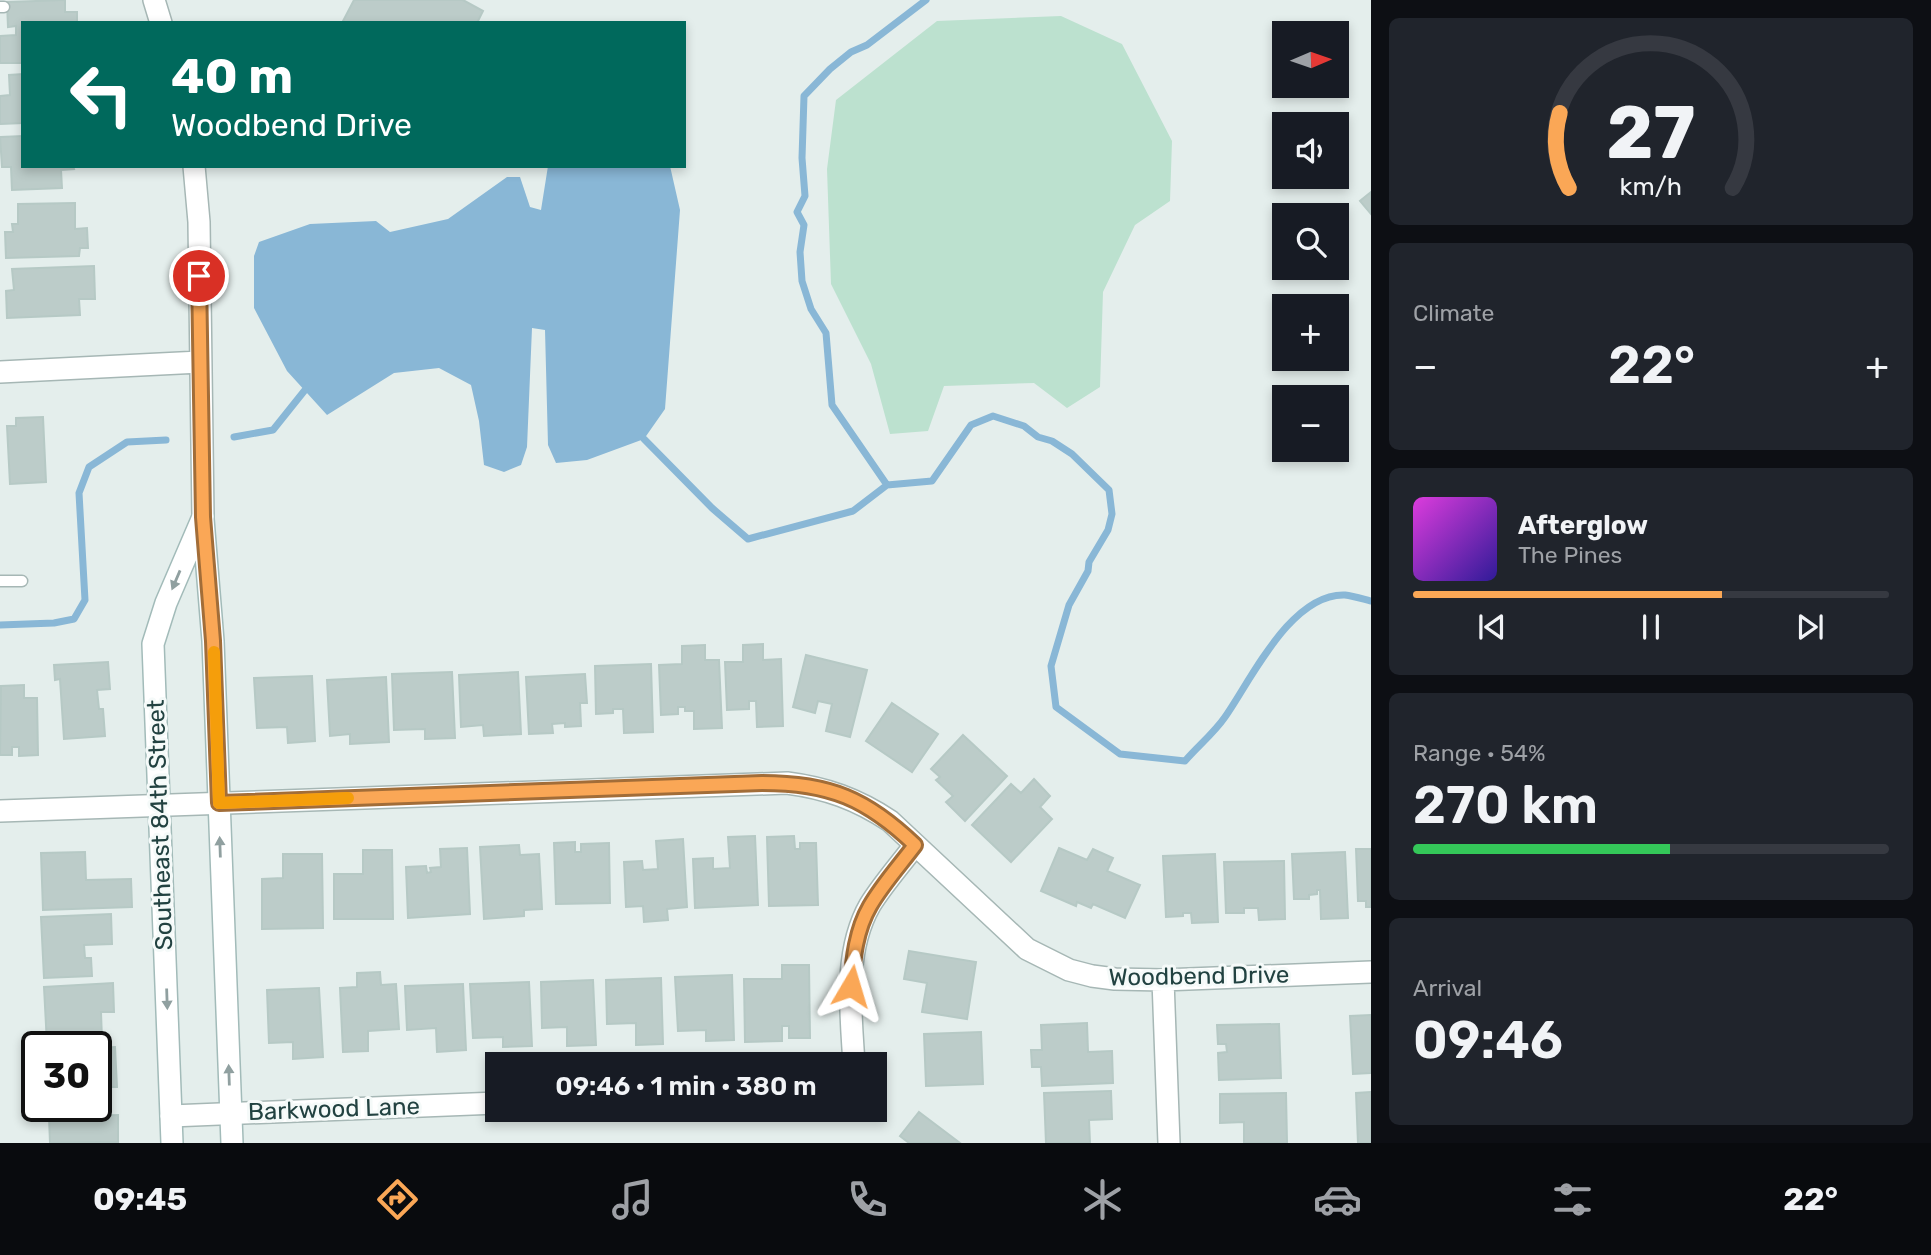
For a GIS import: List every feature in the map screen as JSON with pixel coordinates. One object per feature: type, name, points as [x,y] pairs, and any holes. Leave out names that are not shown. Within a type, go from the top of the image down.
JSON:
[{"type":"street","points":[[154,0],[161,21]]},
{"type":"street","name":"Southeast 84th Street","points":[[194,168],[199,222],[203,517],[213,641],[232,1143]]},
{"type":"street","points":[[0,372],[200,362]]},
{"type":"street","name":"Southeast 84th Street","points":[[172,1143],[153,644],[166,603],[203,517]]},
{"type":"street","name":"Woodbend Drive","points":[[0,811],[786,783],[833,791],[871,808],[890,821],[1027,949],[1047,961],[1092,976],[1163,980],[1371,972]]},
{"type":"street","points":[[854,1052],[851,986],[853,960],[860,930],[870,906],[915,845]]},
{"type":"street","points":[[1163,980],[1170,1143]]},
{"type":"street","name":"Barkwood Lane","points":[[171,1116],[485,1103]]},
{"type":"lane","points":[[0,581],[22,581]]},
{"type":"green space","points":[[1061,16],[1122,44],[1172,141],[1170,201],[1135,225],[1103,292],[1100,387],[1067,408],[1034,383],[944,386],[928,431],[890,434],[871,364],[831,284],[827,169],[836,100],[937,21]]},
{"type":"water","points":[[548,168],[670,168],[680,210],[665,409],[644,439],[587,460],[556,463],[548,445],[545,330],[532,328],[527,447],[521,465],[504,472],[484,465],[479,421],[471,385],[439,368],[394,373],[327,415],[287,371],[254,308],[254,256],[259,242],[310,224],[376,221],[390,232],[448,219],[507,177],[520,177],[530,207],[541,210]]},
{"type":"building","points":[[65,0],[65,12],[77,12],[77,21],[21,21],[21,63],[0,63],[0,36],[16,35],[16,26],[8,27],[7,2]]},
{"type":"building","points":[[354,0],[463,0],[483,11],[478,21],[343,21]]},
{"type":"building","points":[[21,74],[21,123],[0,124],[0,96],[10,95],[9,75]]},
{"type":"building","points":[[21,136],[21,168],[74,169],[61,170],[62,188],[12,190],[11,167],[2,167],[0,137]]},
{"type":"building","points":[[1371,192],[1371,214],[1360,201]]},
{"type":"building","points":[[75,203],[75,229],[87,228],[88,248],[80,248],[79,256],[6,258],[5,232],[13,232],[12,224],[18,224],[18,204]]},
{"type":"building","points":[[94,266],[95,299],[79,299],[80,315],[7,318],[6,291],[14,290],[12,269]]},
{"type":"building","points":[[43,417],[46,482],[10,484],[7,426],[16,426],[16,418]]},
{"type":"building","points":[[763,644],[763,660],[781,659],[783,726],[757,727],[756,701],[749,701],[749,709],[727,710],[725,662],[743,662],[743,645]]},
{"type":"building","points":[[705,645],[705,660],[719,660],[722,728],[694,729],[694,711],[685,711],[685,707],[678,707],[678,714],[661,715],[659,665],[682,664],[682,646]]},
{"type":"building","points":[[806,655],[867,670],[850,737],[826,731],[832,704],[818,701],[815,713],[793,707]]},
{"type":"building","points":[[108,662],[110,689],[97,690],[99,709],[103,709],[105,736],[64,739],[60,679],[55,680],[54,665]]},
{"type":"building","points":[[651,664],[653,732],[624,733],[623,709],[613,709],[613,713],[596,714],[595,666]]},
{"type":"building","points":[[452,672],[455,738],[425,739],[425,729],[394,730],[392,674]]},
{"type":"building","points":[[518,672],[521,734],[484,736],[483,725],[461,727],[459,675]]},
{"type":"building","points":[[585,674],[587,703],[580,703],[581,726],[552,724],[553,733],[529,734],[526,677]]},
{"type":"building","points":[[312,676],[315,741],[288,743],[287,727],[257,728],[254,678]]},
{"type":"building","points":[[386,677],[389,742],[350,744],[350,734],[330,736],[327,680]]},
{"type":"building","points":[[24,685],[24,698],[37,698],[38,755],[19,756],[19,747],[12,747],[12,755],[0,755],[1,686]]},
{"type":"building","points":[[892,703],[938,734],[912,772],[866,741]]},
{"type":"building","points":[[963,735],[1007,776],[965,821],[946,802],[953,796],[936,780],[940,777],[931,769]]},
{"type":"building","points":[[1034,779],[1050,796],[1040,807],[1052,819],[1011,862],[972,825],[1011,784],[1021,793]]},
{"type":"building","points":[[755,836],[758,905],[695,908],[693,859],[713,858],[713,869],[730,868],[728,837]]},
{"type":"building","points":[[794,836],[795,849],[800,849],[800,843],[816,843],[818,905],[769,906],[767,837]]},
{"type":"building","points":[[683,839],[687,907],[667,909],[668,920],[644,922],[643,906],[626,907],[624,862],[642,861],[643,870],[658,869],[656,841]]},
{"type":"building","points":[[575,842],[575,852],[581,852],[581,844],[609,843],[610,903],[556,904],[554,843]]},
{"type":"building","points":[[519,845],[520,855],[539,854],[542,909],[524,910],[524,916],[484,919],[480,847]]},
{"type":"building","points":[[467,848],[470,914],[408,918],[406,867],[426,866],[427,873],[431,872],[430,868],[441,867],[440,849]]},
{"type":"building","points":[[1059,848],[1087,860],[1093,849],[1113,858],[1107,871],[1140,885],[1125,918],[1093,904],[1091,908],[1077,902],[1076,906],[1041,891]]},
{"type":"building","points":[[1356,849],[1371,849],[1371,907],[1366,907],[1366,901],[1358,901]]},
{"type":"building","points":[[363,850],[392,850],[393,919],[334,919],[334,874],[363,874]]},
{"type":"building","points":[[85,852],[86,880],[131,879],[132,907],[43,910],[41,853]]},
{"type":"building","points":[[1345,852],[1348,918],[1321,919],[1320,890],[1317,890],[1317,894],[1309,895],[1309,899],[1294,899],[1292,854]]},
{"type":"building","points":[[283,854],[322,854],[323,928],[262,929],[262,879],[283,878]]},
{"type":"building","points":[[1215,854],[1218,922],[1192,923],[1191,913],[1166,917],[1163,856]]},
{"type":"building","points":[[1284,861],[1285,919],[1259,920],[1258,908],[1244,908],[1244,913],[1226,913],[1224,862]]},
{"type":"building","points":[[111,914],[112,944],[84,945],[85,958],[91,958],[92,976],[44,978],[41,917]]},
{"type":"building","points":[[909,951],[976,962],[967,1019],[922,1012],[927,983],[904,979]]},
{"type":"building","points":[[782,965],[809,965],[810,1038],[789,1038],[789,1026],[782,1026],[782,1041],[745,1042],[744,979],[782,979]]},
{"type":"building","points":[[380,972],[381,985],[396,984],[399,1029],[368,1031],[368,1051],[343,1052],[340,988],[357,987],[357,973]]},
{"type":"building","points":[[732,975],[734,1040],[706,1041],[706,1030],[678,1031],[675,977]]},
{"type":"building","points":[[661,978],[663,1044],[636,1045],[636,1023],[607,1024],[606,980]]},
{"type":"building","points":[[593,980],[596,1045],[567,1046],[567,1027],[542,1028],[541,982]]},
{"type":"building","points":[[529,982],[532,1046],[503,1047],[503,1037],[473,1038],[470,984]]},
{"type":"building","points":[[113,983],[114,1012],[101,1012],[102,1031],[46,1031],[44,987]]},
{"type":"building","points":[[463,984],[466,1050],[437,1052],[436,1028],[407,1030],[405,986]]},
{"type":"building","points":[[319,988],[323,1057],[293,1059],[293,1042],[269,1043],[267,990]]},
{"type":"building","points":[[1371,1015],[1371,1073],[1353,1074],[1350,1016]]},
{"type":"building","points":[[1087,1023],[1088,1052],[1112,1051],[1113,1083],[1042,1086],[1041,1067],[1032,1067],[1031,1050],[1042,1050],[1041,1025]]},
{"type":"building","points":[[1279,1024],[1281,1078],[1219,1080],[1218,1053],[1227,1052],[1226,1044],[1218,1044],[1217,1025]]},
{"type":"building","points":[[981,1032],[983,1084],[926,1086],[924,1034]]},
{"type":"building","points":[[112,1047],[115,1047],[117,1087],[112,1087]]},
{"type":"building","points":[[1111,1091],[1112,1119],[1089,1120],[1090,1143],[1046,1143],[1044,1093]]},
{"type":"building","points":[[1371,1092],[1371,1143],[1358,1143],[1356,1093]]},
{"type":"building","points":[[1286,1093],[1287,1143],[1244,1143],[1244,1122],[1220,1123],[1220,1094]]},
{"type":"building","points":[[919,1112],[960,1143],[909,1143],[900,1136]]},
{"type":"building","points":[[112,1115],[118,1115],[118,1142],[50,1143],[49,1122],[112,1122]]},
{"type":"waterway","points":[[926,0],[867,45],[851,52],[804,96],[802,158],[805,196],[797,212],[804,225],[800,252],[802,281],[811,309],[826,333],[832,405],[887,485],[932,481],[971,425],[993,416],[1024,426],[1038,437],[1052,441],[1072,454],[1109,490],[1112,514],[1108,530],[1069,605],[1051,666],[1056,707],[1120,754],[1185,761],[1221,723],[1274,641],[1307,608],[1325,598],[1345,595],[1371,601]]},
{"type":"waterway","points":[[234,437],[273,430],[305,390]]},
{"type":"waterway","points":[[644,439],[712,508],[748,539],[853,511],[887,485]]},
{"type":"waterway","points":[[0,625],[54,623],[74,619],[85,600],[79,493],[89,467],[127,442],[166,440]]},
{"type":"slow traffic","points":[[214,652],[219,803],[348,798]]},
{"type":"route","points":[[199,276],[203,517],[213,641],[219,803],[762,783],[786,783],[833,791],[871,808],[890,821],[915,845],[870,906],[860,930],[853,960],[851,986]]}]
